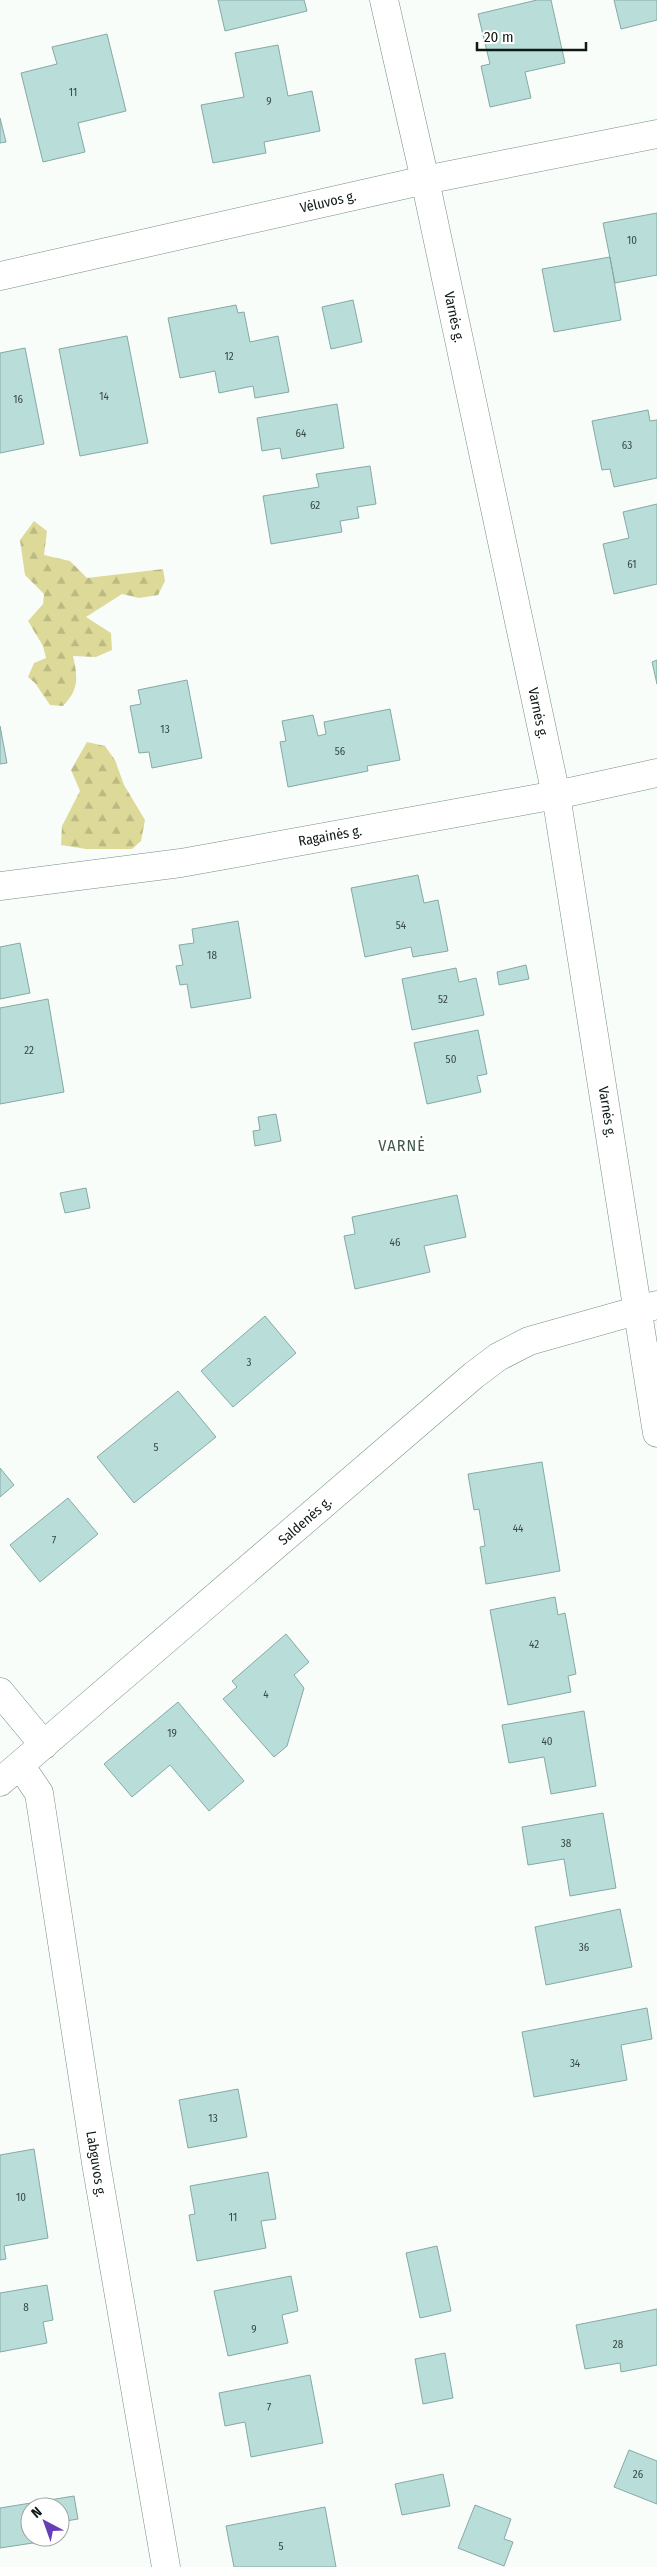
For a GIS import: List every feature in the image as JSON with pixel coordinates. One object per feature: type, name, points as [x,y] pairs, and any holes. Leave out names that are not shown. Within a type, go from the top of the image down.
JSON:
[{"type":"street","name":"Varnės g.","points":[[384,0],[425,180],[556,794],[647,1307],[657,1433]]},
{"type":"street","name":"Vėluvos g.","points":[[0,276],[425,180],[657,134]]},
{"type":"street","name":"Ragainės g.","points":[[0,886],[181,863],[556,794],[657,773]]},
{"type":"street","name":"Saldenės g.","points":[[10,1773],[482,1369],[529,1341],[647,1307]]},
{"type":"street","points":[[0,1692],[44,1745]]},
{"type":"street","name":"Labguvos g.","points":[[10,1773],[39,1792],[96,2163],[166,2567]]},
{"type":"green space","points":[[34,521],[47,531],[44,555],[70,561],[87,578],[163,569],[165,581],[158,595],[139,598],[122,594],[86,617],[111,633],[112,650],[96,657],[73,656],[76,671],[75,689],[63,706],[50,705],[35,683],[28,677],[34,663],[46,658],[43,646],[28,621],[43,604],[44,594],[25,575],[20,540]]},
{"type":"green space","points":[[87,742],[105,746],[115,760],[124,785],[145,820],[141,841],[132,849],[86,849],[61,845],[62,826],[80,791],[71,770]]},
{"type":"building","points":[[218,0],[304,0],[307,11],[225,31]]},
{"type":"building","points":[[537,0],[551,0],[565,63],[525,72],[531,98],[490,107],[481,66],[490,64],[478,14]]},
{"type":"building","points":[[614,0],[657,0],[657,20],[621,29]]},
{"type":"building","points":[[107,34],[126,111],[78,123],[85,152],[43,162],[21,73],[57,64],[52,47]]},
{"type":"building","points":[[278,45],[288,96],[312,91],[320,131],[264,142],[266,153],[213,163],[201,105],[244,97],[235,53]]},
{"type":"building","points":[[0,118],[6,142],[0,143]]},
{"type":"building","points":[[657,213],[657,275],[615,283],[603,223]]},
{"type":"building","points":[[610,257],[621,320],[554,332],[542,269]]},
{"type":"building","points":[[353,300],[362,342],[331,349],[322,307]]},
{"type":"building","points":[[236,305],[238,313],[244,312],[250,342],[278,336],[289,392],[255,398],[253,386],[219,393],[215,371],[180,378],[168,318]]},
{"type":"building","points":[[127,336],[148,443],[80,456],[59,349]]},
{"type":"building","points":[[25,348],[44,444],[0,453],[0,353]]},
{"type":"building","points":[[337,404],[344,448],[282,459],[280,448],[262,451],[257,418]]},
{"type":"building","points":[[648,410],[650,421],[657,420],[657,478],[614,487],[610,469],[602,470],[592,421]]},
{"type":"building","points":[[370,466],[376,504],[357,507],[359,518],[340,521],[342,532],[271,544],[263,496],[319,487],[316,474]]},
{"type":"building","points":[[657,504],[657,584],[614,594],[603,544],[629,538],[623,512]]},
{"type":"building","points":[[657,660],[657,684],[652,662]]},
{"type":"building","points":[[187,680],[202,758],[152,768],[149,752],[139,753],[130,706],[141,704],[138,690]]},
{"type":"building","points":[[390,709],[400,760],[367,766],[368,771],[288,787],[280,742],[286,741],[282,721],[313,715],[318,736],[326,734],[324,722]]},
{"type":"building","points":[[0,726],[7,763],[0,764]]},
{"type":"building","points":[[418,875],[424,903],[438,900],[448,951],[413,957],[411,947],[365,957],[351,888]]},
{"type":"building","points":[[238,921],[251,998],[191,1008],[187,984],[180,985],[176,966],[183,965],[179,945],[194,943],[192,929]]},
{"type":"building","points":[[20,943],[30,993],[0,999],[0,947]]},
{"type":"building","points":[[526,965],[529,979],[499,985],[497,972]]},
{"type":"building","points":[[456,968],[459,982],[476,978],[484,1015],[412,1030],[402,979]]},
{"type":"building","points":[[48,999],[64,1092],[0,1104],[0,1008]]},
{"type":"building","points":[[478,1030],[487,1074],[477,1076],[481,1092],[427,1104],[414,1043]]},
{"type":"building","points":[[276,1114],[281,1141],[255,1146],[253,1131],[260,1130],[258,1117]]},
{"type":"building","points":[[86,1188],[90,1208],[65,1213],[60,1193]]},
{"type":"building","points":[[457,1195],[466,1237],[424,1246],[430,1272],[355,1289],[344,1236],[355,1234],[352,1217]]},
{"type":"building","points":[[265,1316],[296,1353],[233,1407],[201,1371]]},
{"type":"building","points":[[178,1391],[216,1437],[134,1503],[97,1457]]},
{"type":"building","points":[[542,1462],[560,1571],[486,1584],[480,1547],[485,1546],[479,1509],[474,1510],[468,1474]]},
{"type":"building","points":[[0,1468],[14,1485],[0,1497]]},
{"type":"building","points":[[68,1498],[98,1534],[40,1582],[10,1545]]},
{"type":"building","points":[[555,1597],[558,1615],[565,1613],[576,1674],[568,1676],[571,1692],[508,1705],[490,1610]]},
{"type":"building","points":[[286,1634],[309,1662],[294,1675],[304,1688],[287,1746],[274,1757],[223,1699],[237,1687],[232,1681]]},
{"type":"building","points":[[178,1702],[244,1781],[209,1811],[170,1765],[132,1797],[104,1764]]},
{"type":"building","points":[[584,1711],[596,1786],[551,1794],[544,1757],[509,1763],[502,1725]]},
{"type":"building","points":[[603,1813],[616,1888],[570,1896],[564,1859],[528,1865],[522,1827]]},
{"type":"building","points":[[620,1909],[632,1967],[546,1985],[535,1927]]},
{"type":"building","points":[[647,2008],[652,2039],[621,2045],[627,2080],[534,2097],[522,2032]]},
{"type":"building","points":[[238,2089],[247,2137],[188,2148],[179,2100]]},
{"type":"building","points":[[34,2149],[48,2238],[4,2246],[6,2259],[0,2260],[0,2155]]},
{"type":"building","points":[[268,2172],[276,2219],[261,2221],[266,2248],[197,2261],[189,2215],[195,2214],[190,2186]]},
{"type":"building","points":[[437,2246],[451,2311],[420,2318],[406,2253]]},
{"type":"building","points":[[291,2276],[298,2311],[282,2315],[288,2343],[228,2356],[214,2291]]},
{"type":"building","points":[[47,2285],[53,2320],[43,2322],[47,2343],[0,2352],[0,2293]]},
{"type":"building","points":[[657,2309],[657,2365],[621,2372],[620,2363],[585,2369],[576,2325]]},
{"type":"building","points":[[445,2353],[453,2398],[423,2404],[415,2359]]},
{"type":"building","points":[[310,2375],[323,2443],[251,2457],[245,2422],[225,2426],[219,2393]]},
{"type":"building","points":[[629,2450],[657,2461],[657,2504],[614,2487]]},
{"type":"building","points":[[443,2474],[450,2506],[402,2515],[395,2484]]},
{"type":"building","points":[[74,2496],[78,2519],[70,2520],[70,2497],[68,2497]]},
{"type":"building","points":[[20,2505],[20,2545],[0,2548],[0,2508]]},
{"type":"building","points":[[475,2505],[511,2519],[504,2539],[513,2542],[504,2566],[458,2548]]},
{"type":"building","points":[[325,2507],[336,2567],[234,2567],[226,2526]]},
{"type":"district","name":"VARNĖ","points":[[402,1145]]}]
